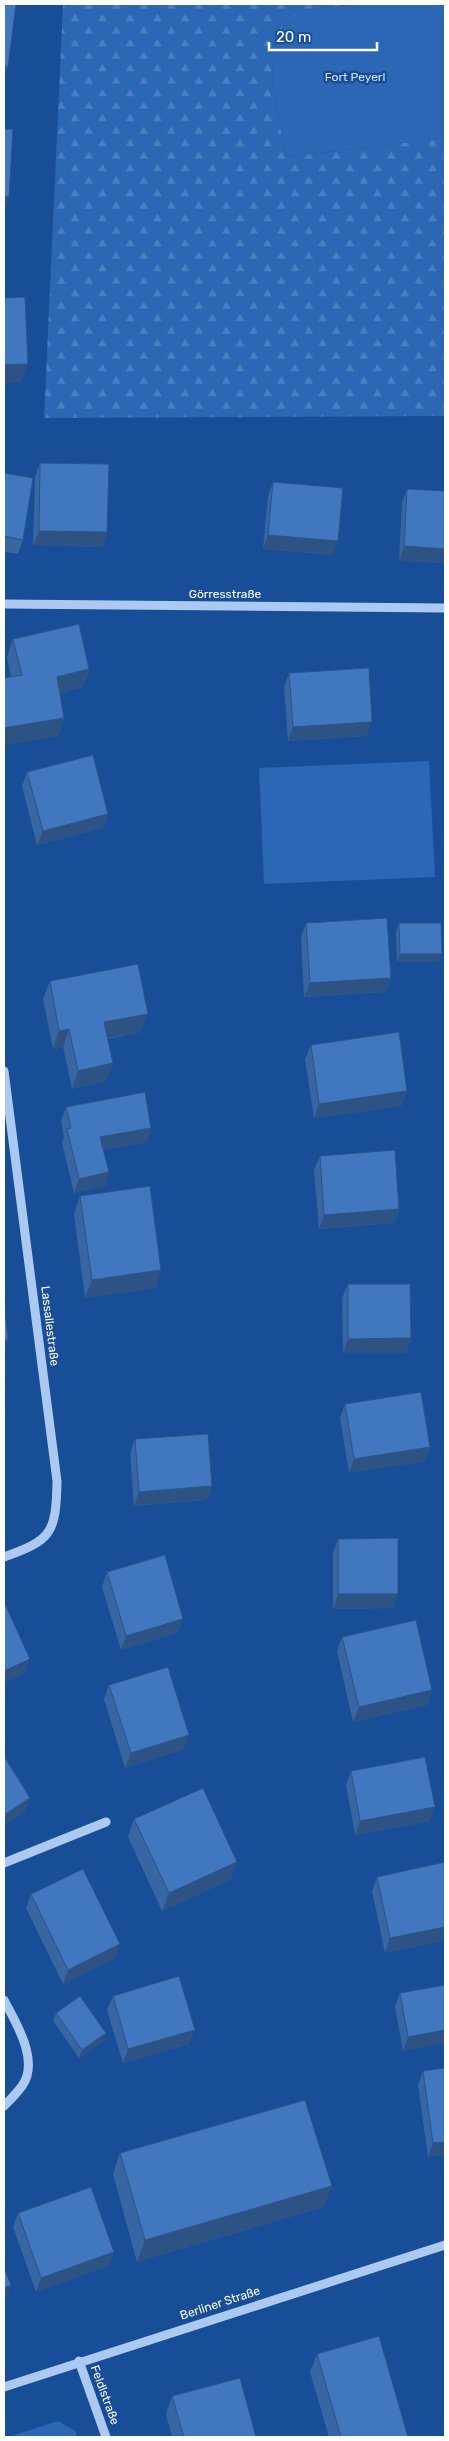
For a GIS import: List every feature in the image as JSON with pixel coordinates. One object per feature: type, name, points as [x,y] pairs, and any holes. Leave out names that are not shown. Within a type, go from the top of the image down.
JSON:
[{"type":"street","name":"Görresstraße","points":[[4,604],[445,608]]},
{"type":"street","name":"Lassallestraße","points":[[4,1071],[57,1481],[56,1512],[51,1528],[41,1540],[29,1549],[4,1557]]},
{"type":"street","points":[[4,1862],[106,1822]]},
{"type":"street","points":[[4,2000],[18,2028],[29,2059],[23,2085],[4,2106]]},
{"type":"street","name":"Berliner Straße","points":[[4,2387],[79,2361],[445,2245]]},
{"type":"street","name":"Feldlstraße","points":[[79,2361],[106,2437]]},
{"type":"green space","points":[[63,4],[357,4],[301,10],[274,37],[272,85],[286,157],[445,138],[445,416],[44,418]]},
{"type":"green space","name":"Fort Peyerl","points":[[357,4],[445,4],[445,138],[286,157],[272,85],[274,37],[301,10]]},
{"type":"green space","points":[[429,761],[435,877],[264,884],[259,768]]},
{"type":"green space","points":[[58,2421],[75,2431],[78,2437],[8,2437]]},
{"type":"building","points":[[4,4],[16,4],[8,67],[4,66]]},
{"type":"building","points":[[4,129],[13,129],[9,197],[4,196]]},
{"type":"building","points":[[25,297],[28,364],[4,365],[4,298]]},
{"type":"building","points":[[40,463],[109,464],[107,532],[39,531]]},
{"type":"building","points":[[4,473],[33,478],[23,540],[4,536]]},
{"type":"building","points":[[273,482],[343,488],[338,541],[268,535]]},
{"type":"building","points":[[407,489],[445,491],[445,549],[404,546]]},
{"type":"building","points":[[79,624],[89,669],[57,677],[64,718],[4,728],[4,678],[22,675],[13,639]]},
{"type":"building","points":[[369,668],[372,722],[293,727],[289,673]]},
{"type":"building","points":[[93,755],[108,814],[43,831],[27,772]]},
{"type":"building","points":[[387,918],[391,978],[310,983],[306,923]]},
{"type":"building","points":[[399,923],[441,923],[442,954],[400,954]]},
{"type":"building","points":[[138,964],[148,1014],[104,1022],[113,1063],[78,1071],[69,1029],[59,1031],[50,981]]},
{"type":"building","points":[[399,1032],[407,1091],[319,1104],[311,1045]]},
{"type":"building","points":[[145,1092],[151,1128],[100,1137],[109,1172],[79,1179],[67,1129],[71,1128],[66,1107]]},
{"type":"building","points":[[395,1150],[399,1209],[324,1215],[320,1156]]},
{"type":"building","points":[[150,1186],[161,1270],[92,1280],[80,1196]]},
{"type":"building","points":[[348,1284],[410,1284],[411,1338],[348,1339]]},
{"type":"building","points":[[4,1300],[8,1340],[4,1340]]},
{"type":"building","points":[[4,1382],[5,1383],[4,1415]]},
{"type":"building","points":[[421,1392],[430,1447],[354,1459],[345,1404]]},
{"type":"building","points":[[208,1434],[212,1486],[139,1492],[135,1439]]},
{"type":"building","points":[[398,1538],[398,1594],[338,1594],[338,1539]]},
{"type":"building","points":[[165,1555],[183,1619],[126,1636],[107,1572]]},
{"type":"building","points":[[4,1605],[30,1659],[4,1671]]},
{"type":"building","points":[[416,1620],[432,1690],[359,1707],[342,1637]]},
{"type":"building","points":[[168,1667],[189,1735],[131,1753],[109,1685]]},
{"type":"building","points":[[4,1756],[30,1798],[4,1815]]},
{"type":"building","points":[[425,1757],[435,1807],[360,1821],[351,1771]]},
{"type":"building","points":[[203,1788],[237,1862],[169,1893],[134,1819]]},
{"type":"building","points":[[445,1862],[445,1927],[390,1938],[377,1877]]},
{"type":"building","points":[[83,1869],[120,1944],[68,1970],[31,1894]]},
{"type":"building","points":[[179,1976],[195,2030],[128,2049],[113,1996]]},
{"type":"building","points":[[445,1985],[445,2030],[408,2037],[400,1993]]},
{"type":"building","points":[[80,1996],[106,2033],[82,2050],[56,2013]]},
{"type":"building","points":[[445,2068],[445,2142],[433,2143],[423,2071]]},
{"type":"building","points":[[305,2100],[332,2186],[145,2240],[120,2153]]},
{"type":"building","points":[[91,2187],[114,2252],[41,2278],[18,2213]]},
{"type":"building","points":[[4,2268],[11,2285],[4,2288]]},
{"type":"building","points":[[379,2336],[408,2437],[341,2437],[317,2354]]},
{"type":"building","points":[[240,2378],[256,2437],[184,2437],[172,2396]]}]
